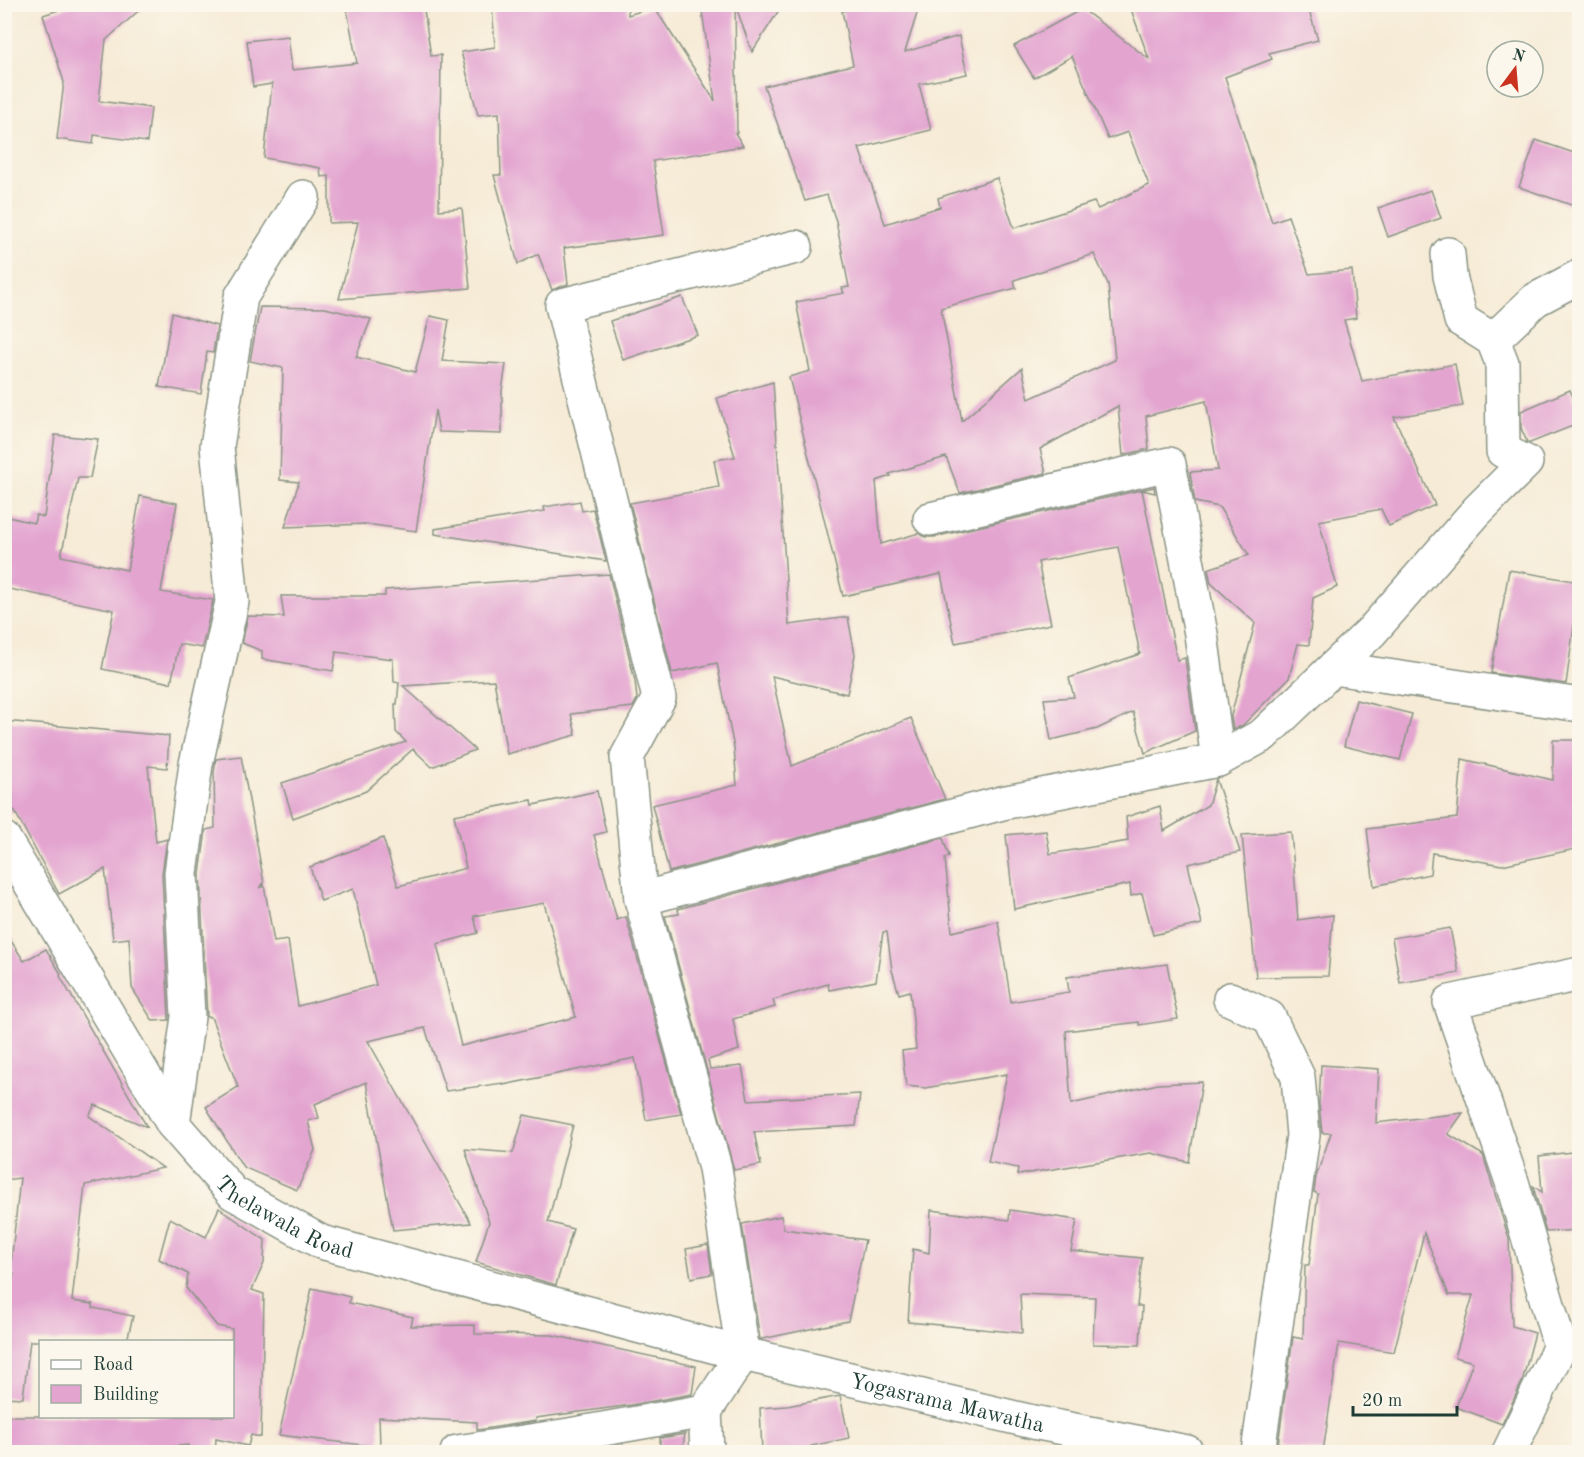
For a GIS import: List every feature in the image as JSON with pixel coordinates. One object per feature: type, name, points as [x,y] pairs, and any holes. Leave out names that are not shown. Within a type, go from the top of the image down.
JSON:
[{"type":"street","points":[[173,1124],[188,1017],[181,873],[196,764],[232,602],[217,446],[241,297],[303,197]]},
{"type":"street","points":[[707,1452],[705,1411],[743,1354],[715,1168],[640,899],[627,758],[659,698],[562,304],[796,247]]},
{"type":"street","points":[[640,899],[1002,803],[1218,760],[1263,735],[1372,631],[1477,511],[1526,462],[1503,451],[1502,363],[1493,340],[1461,320],[1449,276],[1448,254]]},
{"type":"street","points":[[1493,340],[1535,300],[1580,276]]},
{"type":"street","points":[[930,519],[1169,464],[1201,634],[1218,760]]},
{"type":"street","points":[[1334,668],[1580,705]]},
{"type":"street","name":"Thelawala Road","points":[[4,839],[173,1124],[233,1193],[321,1242],[743,1354]]},
{"type":"street","points":[[1509,1452],[1560,1346],[1512,1182],[1450,1002],[1580,974]]},
{"type":"street","points":[[1230,999],[1269,1017],[1298,1077],[1303,1135],[1258,1452]]},
{"type":"street","name":"Yogasrama Mawatha","points":[[743,1354],[1148,1448],[1187,1452]]},
{"type":"street","points":[[457,1452],[524,1447],[705,1411]]},
{"type":"building","points":[[78,4],[146,4],[106,40],[99,101],[151,108],[147,142],[94,135],[93,144],[57,139],[64,82],[43,15]]},
{"type":"building","points":[[346,4],[423,4],[431,56],[441,55],[439,210],[462,208],[470,288],[339,299],[358,222],[329,223],[329,176],[321,177],[320,168],[264,158],[272,84],[253,87],[247,41],[288,36],[292,70],[357,63]]},
{"type":"building","points":[[492,4],[628,4],[628,15],[654,7],[715,101],[701,4],[735,4],[737,133],[735,133],[743,146],[653,161],[664,235],[564,248],[568,284],[552,290],[538,254],[518,264],[494,175],[501,175],[499,113],[478,115],[461,52],[495,47]]},
{"type":"building","points":[[735,4],[783,4],[752,52]]},
{"type":"building","points":[[871,4],[920,4],[905,52],[959,36],[967,74],[919,84],[931,130],[859,148],[885,224],[940,207],[938,198],[997,178],[1014,228],[1094,202],[1098,209],[1149,185],[1128,132],[1108,139],[1072,56],[1034,78],[1014,46],[1082,9],[1149,59],[1129,4],[1307,4],[1318,40],[1269,53],[1272,59],[1225,77],[1272,222],[1288,216],[1309,274],[1352,270],[1356,318],[1344,320],[1362,381],[1455,364],[1463,406],[1394,417],[1435,505],[1389,526],[1381,509],[1319,521],[1337,587],[1313,598],[1309,645],[1298,644],[1289,678],[1243,725],[1233,730],[1231,716],[1255,623],[1211,583],[1208,569],[1249,555],[1219,507],[1195,502],[1190,472],[1218,470],[1206,401],[1146,416],[1149,449],[1123,455],[1118,406],[1040,449],[1046,473],[960,493],[946,457],[889,474],[891,476],[876,481],[881,544],[919,533],[925,537],[934,537],[1154,487],[1155,493],[1142,490],[1177,660],[1185,658],[1195,731],[1145,753],[1133,712],[1097,729],[1051,740],[1044,699],[1074,697],[1069,678],[1140,654],[1118,547],[1038,562],[1051,624],[955,643],[941,574],[843,596],[789,377],[810,371],[796,302],[844,293],[842,288],[849,287],[836,221],[827,195],[805,201],[764,86],[853,65],[842,11]],"holes":[[[1094,254],[1108,284],[1115,360],[1029,399],[1022,368],[962,421],[941,308],[1016,288],[1014,280]]]},
{"type":"building","points":[[1536,140],[1580,155],[1580,208],[1519,187]]},
{"type":"building","points":[[1431,190],[1441,218],[1388,237],[1378,208]]},
{"type":"building","points":[[682,297],[698,335],[623,360],[610,321]]},
{"type":"building","points":[[260,307],[325,308],[371,319],[356,357],[415,372],[430,316],[449,320],[442,361],[506,364],[502,391],[502,434],[439,432],[435,410],[416,531],[366,524],[285,527],[299,482],[280,480],[283,368],[250,361]]},
{"type":"building","points":[[172,313],[217,326],[213,353],[207,352],[201,394],[159,387]]},
{"type":"building","points":[[773,382],[789,625],[848,617],[855,655],[847,694],[772,676],[792,766],[911,718],[945,799],[669,872],[652,805],[737,785],[734,748],[717,663],[672,673],[630,503],[719,487],[714,460],[735,457],[717,398]]},
{"type":"building","points":[[1570,390],[1580,412],[1580,423],[1530,443],[1527,442],[1521,428],[1521,411]]},
{"type":"building","points":[[55,435],[98,439],[90,478],[78,478],[61,556],[127,570],[140,496],[177,503],[161,592],[213,600],[202,648],[179,644],[171,683],[102,669],[114,610],[4,588],[4,516],[34,523],[36,515],[44,517]]},
{"type":"building","points":[[580,501],[582,511],[593,509],[606,561],[435,534],[435,529],[545,511],[544,507]]},
{"type":"building","points":[[1509,570],[1580,582],[1566,684],[1491,673]]},
{"type":"building","points":[[609,574],[635,681],[637,699],[633,707],[571,714],[576,735],[507,754],[494,680],[403,686],[475,750],[432,767],[413,749],[366,791],[293,818],[282,783],[406,742],[396,732],[395,704],[397,704],[399,683],[394,682],[393,659],[336,652],[333,671],[262,659],[262,651],[242,643],[248,616],[284,617],[281,596],[385,596],[385,590]]},
{"type":"building","points":[[1356,700],[1412,714],[1400,760],[1344,746]]},
{"type":"building","points":[[4,721],[169,736],[167,768],[148,766],[156,842],[167,839],[162,874],[169,1020],[153,1021],[132,988],[129,938],[113,940],[105,869],[59,894],[14,810],[4,815]]},
{"type":"building","points":[[1553,740],[1580,740],[1580,848],[1502,865],[1432,853],[1430,874],[1374,886],[1367,829],[1457,818],[1462,759],[1553,780]]},
{"type":"building","points":[[241,756],[264,883],[259,888],[264,885],[274,942],[288,940],[298,1006],[376,985],[353,889],[321,901],[310,867],[383,838],[398,886],[466,868],[454,815],[532,800],[533,805],[597,791],[606,832],[594,835],[617,920],[626,917],[681,1114],[646,1120],[635,1058],[503,1085],[503,1083],[446,1091],[425,1028],[368,1041],[471,1223],[393,1230],[366,1082],[315,1104],[319,1118],[308,1121],[315,1150],[297,1190],[243,1167],[206,1107],[238,1087],[211,1017],[207,1017],[200,874],[206,830],[215,828],[216,759]],"holes":[[[544,903],[576,1017],[461,1046],[437,944],[478,933],[474,916]]]},
{"type":"building","points":[[1216,779],[1240,852],[1188,864],[1202,924],[1153,935],[1142,893],[1131,896],[1130,884],[1014,909],[1006,835],[1046,831],[1050,854],[1128,841],[1126,817],[1160,806],[1164,831],[1208,805]]},
{"type":"building","points":[[1291,832],[1298,920],[1333,915],[1328,976],[1256,977],[1242,835]]},
{"type":"building","points":[[943,838],[949,856],[945,858],[952,932],[998,921],[1011,1002],[1069,992],[1067,977],[1167,964],[1178,1019],[1139,1025],[1139,1022],[1066,1031],[1071,1104],[1158,1084],[1202,1082],[1189,1162],[1151,1153],[1017,1175],[1018,1168],[988,1162],[1007,1074],[925,1088],[906,1086],[902,1051],[916,1049],[910,991],[899,994],[892,970],[887,932],[883,932],[876,981],[829,990],[828,984],[773,1000],[775,1007],[733,1019],[739,1050],[708,1060],[710,1069],[742,1066],[748,1100],[860,1094],[856,1126],[754,1132],[761,1165],[734,1170],[665,916],[679,914],[678,909]]},
{"type":"building","points":[[1450,928],[1459,973],[1400,983],[1392,938]]},
{"type":"building","points":[[4,930],[24,961],[46,949],[147,1127],[95,1105],[89,1116],[163,1168],[85,1185],[72,1301],[93,1304],[93,1308],[133,1316],[127,1340],[30,1341],[23,1398],[4,1397],[4,1315],[14,1273],[10,1273],[20,1178],[4,1180]]},
{"type":"building","points":[[1321,1065],[1379,1069],[1376,1123],[1463,1113],[1448,1134],[1483,1155],[1509,1239],[1512,1326],[1535,1333],[1522,1382],[1502,1424],[1456,1407],[1473,1362],[1455,1357],[1473,1295],[1449,1295],[1424,1233],[1394,1352],[1339,1343],[1323,1452],[1278,1445],[1293,1337],[1303,1339],[1305,1265],[1309,1265],[1318,1194],[1314,1192],[1316,1177],[1331,1133],[1322,1133],[1319,1103]]},
{"type":"building","points":[[524,1115],[573,1125],[548,1222],[573,1229],[556,1285],[476,1262],[489,1222],[465,1149],[513,1153]]},
{"type":"building","points":[[1580,1151],[1580,1230],[1546,1232],[1533,1186],[1542,1192],[1539,1156]]},
{"type":"building","points":[[219,1208],[265,1240],[264,1263],[252,1290],[264,1294],[261,1437],[251,1435],[248,1446],[216,1439],[215,1452],[187,1452],[188,1445],[110,1452],[4,1452],[4,1416],[234,1418],[232,1329],[217,1326],[186,1288],[188,1274],[159,1259],[170,1218],[206,1237]]},
{"type":"building","points":[[931,1210],[1009,1220],[1010,1210],[1077,1220],[1071,1251],[1142,1258],[1137,1306],[1142,1306],[1140,1345],[1093,1344],[1095,1297],[1020,1294],[1022,1333],[908,1322],[913,1249],[929,1253]]},
{"type":"building","points":[[781,1216],[784,1229],[865,1240],[848,1321],[760,1339],[742,1224]]},
{"type":"building","points":[[708,1245],[712,1274],[691,1278],[686,1249]]},
{"type":"building","points":[[312,1288],[350,1297],[349,1303],[413,1317],[411,1326],[475,1325],[475,1334],[552,1335],[696,1366],[692,1394],[536,1418],[536,1421],[477,1430],[477,1422],[379,1417],[380,1447],[279,1435]]},
{"type":"building","points":[[840,1396],[849,1438],[811,1446],[811,1452],[762,1452],[760,1408],[787,1406]]},
{"type":"building","points":[[685,1434],[682,1452],[660,1452],[660,1438]]}]
